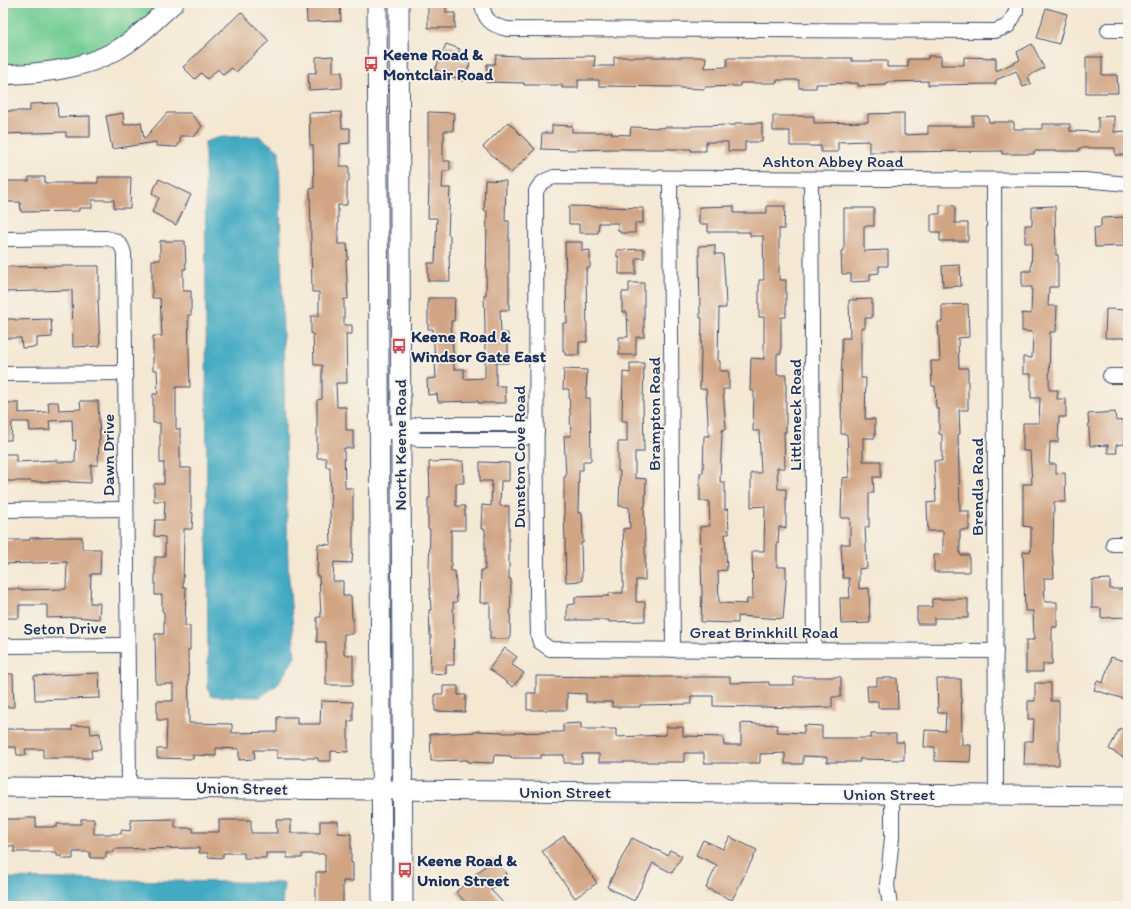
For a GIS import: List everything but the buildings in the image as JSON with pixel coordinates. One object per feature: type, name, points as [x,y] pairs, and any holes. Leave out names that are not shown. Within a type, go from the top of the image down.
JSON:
[{"type":"main road","points":[[3,75],[39,73],[66,69],[92,62],[117,50],[137,36],[174,3]]},
{"type":"main road","name":"North Keene Road","points":[[377,3],[380,432],[380,790],[382,906]]},
{"type":"main road","name":"North Keene Road","points":[[399,3],[403,906]]},
{"type":"main road","points":[[380,534],[390,585],[390,764],[391,773],[395,783],[402,791]]},
{"type":"main road","name":"Union Street","points":[[3,787],[1128,796]]},
{"type":"main road","points":[[380,790],[387,799],[393,816],[394,906]]},
{"type":"street","points":[[482,3],[486,18],[495,26],[507,29],[995,31],[1008,26],[1016,12],[1016,3]]},
{"type":"street","points":[[1108,30],[1128,30]]},
{"type":"street","name":"Ashton Abbey Road","points":[[540,184],[546,179],[554,177],[1084,180],[1128,184]]},
{"type":"street","name":"Brampton Road","points":[[670,178],[673,650]]},
{"type":"street","name":"Littleneck Road","points":[[811,179],[814,650]]},
{"type":"street","name":"Brendla Road","points":[[994,180],[996,795]]},
{"type":"street","name":"Dunston Cove Road","points":[[538,636],[535,199],[536,191],[540,184]]},
{"type":"street","name":"Dawn Drive","points":[[3,239],[106,238],[119,242],[123,246],[129,787]]},
{"type":"street","points":[[3,374],[125,373]]},
{"type":"street","points":[[1110,376],[1128,376]]},
{"type":"street","points":[[380,432],[400,432],[419,424],[521,424],[536,431]]},
{"type":"street","points":[[3,510],[126,509]]},
{"type":"street","points":[[1113,544],[1128,544]]},
{"type":"street","name":"Great Brinkhill Road","points":[[538,636],[540,642],[550,649],[996,651]]},
{"type":"street","name":"Seton Drive","points":[[3,646],[127,645]]},
{"type":"street","points":[[890,906],[887,885],[892,838],[892,794]]},
{"type":"green space","points":[[3,3],[161,3],[119,40],[92,53],[63,61],[3,68]]},
{"type":"water","points":[[259,136],[279,151],[288,567],[295,657],[277,685],[260,697],[211,696],[208,688],[205,142],[220,137]]},
{"type":"water","points":[[3,878],[284,883],[282,906],[3,906]]},
{"type":"place","name":"Keene Road & Montclair Road","points":[[371,64]]},
{"type":"place","name":"Keene Road & Windsor Gate East","points":[[399,346]]},
{"type":"place","name":"Keene Road & Union Street","points":[[405,870]]}]
